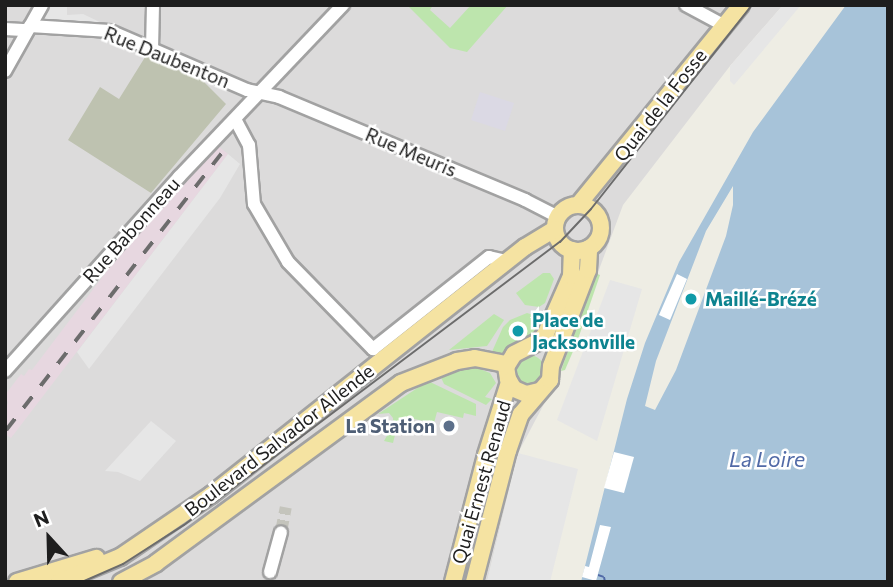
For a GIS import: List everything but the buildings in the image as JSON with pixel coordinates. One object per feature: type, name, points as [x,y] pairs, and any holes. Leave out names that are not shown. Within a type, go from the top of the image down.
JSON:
[{"type":"main road","name":"Quai de la Fosse","points":[[578,205],[741,5]]},
{"type":"main road","points":[[507,261],[557,223],[567,208],[578,205],[594,211],[601,223],[599,238],[589,248],[572,250],[560,242],[557,223]]},
{"type":"main road","points":[[572,250],[570,276],[554,316],[540,341],[516,352],[507,364],[509,382],[522,393],[539,391],[550,380],[551,366],[588,270],[589,248]]},
{"type":"main road","name":"Boulevard Salvador Allende","points":[[59,582],[120,557],[243,472],[507,261]]},
{"type":"main road","points":[[528,348],[542,353],[551,366]]},
{"type":"main road","name":"Boulevard Salvador Allende","points":[[121,582],[156,563],[387,393],[434,368],[475,358],[507,364]]},
{"type":"main road","name":"Quai Ernest Renaud","points":[[453,582],[486,455],[509,382]]},
{"type":"main road","name":"Quai Ernest Renaud","points":[[474,582],[508,451],[521,414],[539,391]]},
{"type":"main road","points":[[17,582],[103,556],[159,531]]},
{"type":"street","points":[[5,71],[41,5]]},
{"type":"street","points":[[152,49],[153,5]]},
{"type":"street","name":"Rue Babonneau","points":[[5,371],[178,177],[236,120],[343,5]]},
{"type":"street","points":[[686,5],[723,25]]},
{"type":"street","name":"Rue Daubenton","points":[[5,29],[110,31],[247,90],[262,92]]},
{"type":"street","name":"Rue Meuris","points":[[262,92],[495,187],[557,223]]},
{"type":"street","points":[[236,120],[249,145],[254,204],[288,262],[373,349],[489,257],[507,261]]},
{"type":"street","points":[[270,572],[281,532]]},
{"type":"street","points":[[147,582],[156,563]]},
{"type":"shaded area","points":[[5,5],[783,5],[730,66],[623,205],[561,372],[518,453],[487,582],[5,582]]},
{"type":"shaded area","points":[[783,5],[801,5],[734,85],[730,81],[730,66]]},
{"type":"shaded area","points":[[46,7],[67,7],[67,15],[83,14],[106,25],[38,24]]},
{"type":"shaded area","points":[[147,54],[197,75],[226,104],[151,193],[68,140],[100,87],[119,99]]},
{"type":"shaded area","points":[[480,92],[514,103],[505,131],[471,120]]},
{"type":"shaded area","points":[[218,146],[228,154],[11,438],[5,434],[5,407],[8,403],[5,395],[21,374],[24,376],[29,369],[32,370],[113,263]]},
{"type":"shaded area","points":[[228,154],[240,164],[220,198],[89,369],[77,352]]},
{"type":"shaded area","points":[[610,280],[642,289],[597,441],[557,420]]},
{"type":"shaded area","points":[[151,421],[176,441],[140,481],[118,472],[105,471]]},
{"type":"shaded area","points":[[518,453],[578,469],[550,582],[487,582]]},
{"type":"green space","points":[[407,5],[433,5],[430,10],[450,28],[471,5],[508,5],[467,52],[450,48]]},
{"type":"green space","points":[[543,273],[550,273],[554,279],[545,303],[539,307],[525,305],[516,293]]},
{"type":"green space","points":[[595,273],[600,275],[577,342],[565,370],[561,371]]},
{"type":"green space","points":[[527,313],[537,316],[538,333],[511,346],[501,357],[491,354],[503,327],[510,320]]},
{"type":"green space","points":[[494,314],[504,320],[487,346],[449,350]]},
{"type":"green space","points":[[529,355],[540,360],[545,371],[540,382],[529,387],[518,382],[513,371],[518,360]]},
{"type":"green space","points":[[480,366],[480,369],[490,373],[496,383],[485,397],[492,399],[486,405],[444,384],[439,373]]},
{"type":"green space","points":[[428,381],[476,404],[476,416],[464,413],[463,418],[437,412],[434,423],[409,418],[407,425],[398,423],[393,443],[384,441],[393,425],[393,418],[389,413],[378,414]]},
{"type":"water","name":"La Loire","points":[[846,5],[888,5],[888,582],[581,582],[627,399],[645,343],[679,262],[753,132]],"holes":[[[733,186],[733,205],[726,236],[676,370],[655,410],[645,406],[656,361],[706,231]]]},
{"type":"pier","points":[[677,274],[687,279],[670,320],[659,315]]},
{"type":"pier","points":[[614,452],[634,457],[624,493],[604,488]]},
{"type":"pier","points":[[600,525],[611,527],[596,581],[582,577],[585,566],[589,567]]},
{"type":"ferry route","points":[[598,575],[604,577],[605,582]]},
{"type":"tunnel","points":[[281,532],[286,507]]},
{"type":"tram line","points":[[82,582],[123,564],[184,525],[560,242],[591,209],[752,5]]},
{"type":"railway","points":[[6,430],[223,151]]},
{"type":"place","name":"Maillé-Brézé","points":[[691,299]]},
{"type":"place","name":"Place de Jacksonville","points":[[518,331]]},
{"type":"place","name":"La Station","points":[[449,426]]}]
